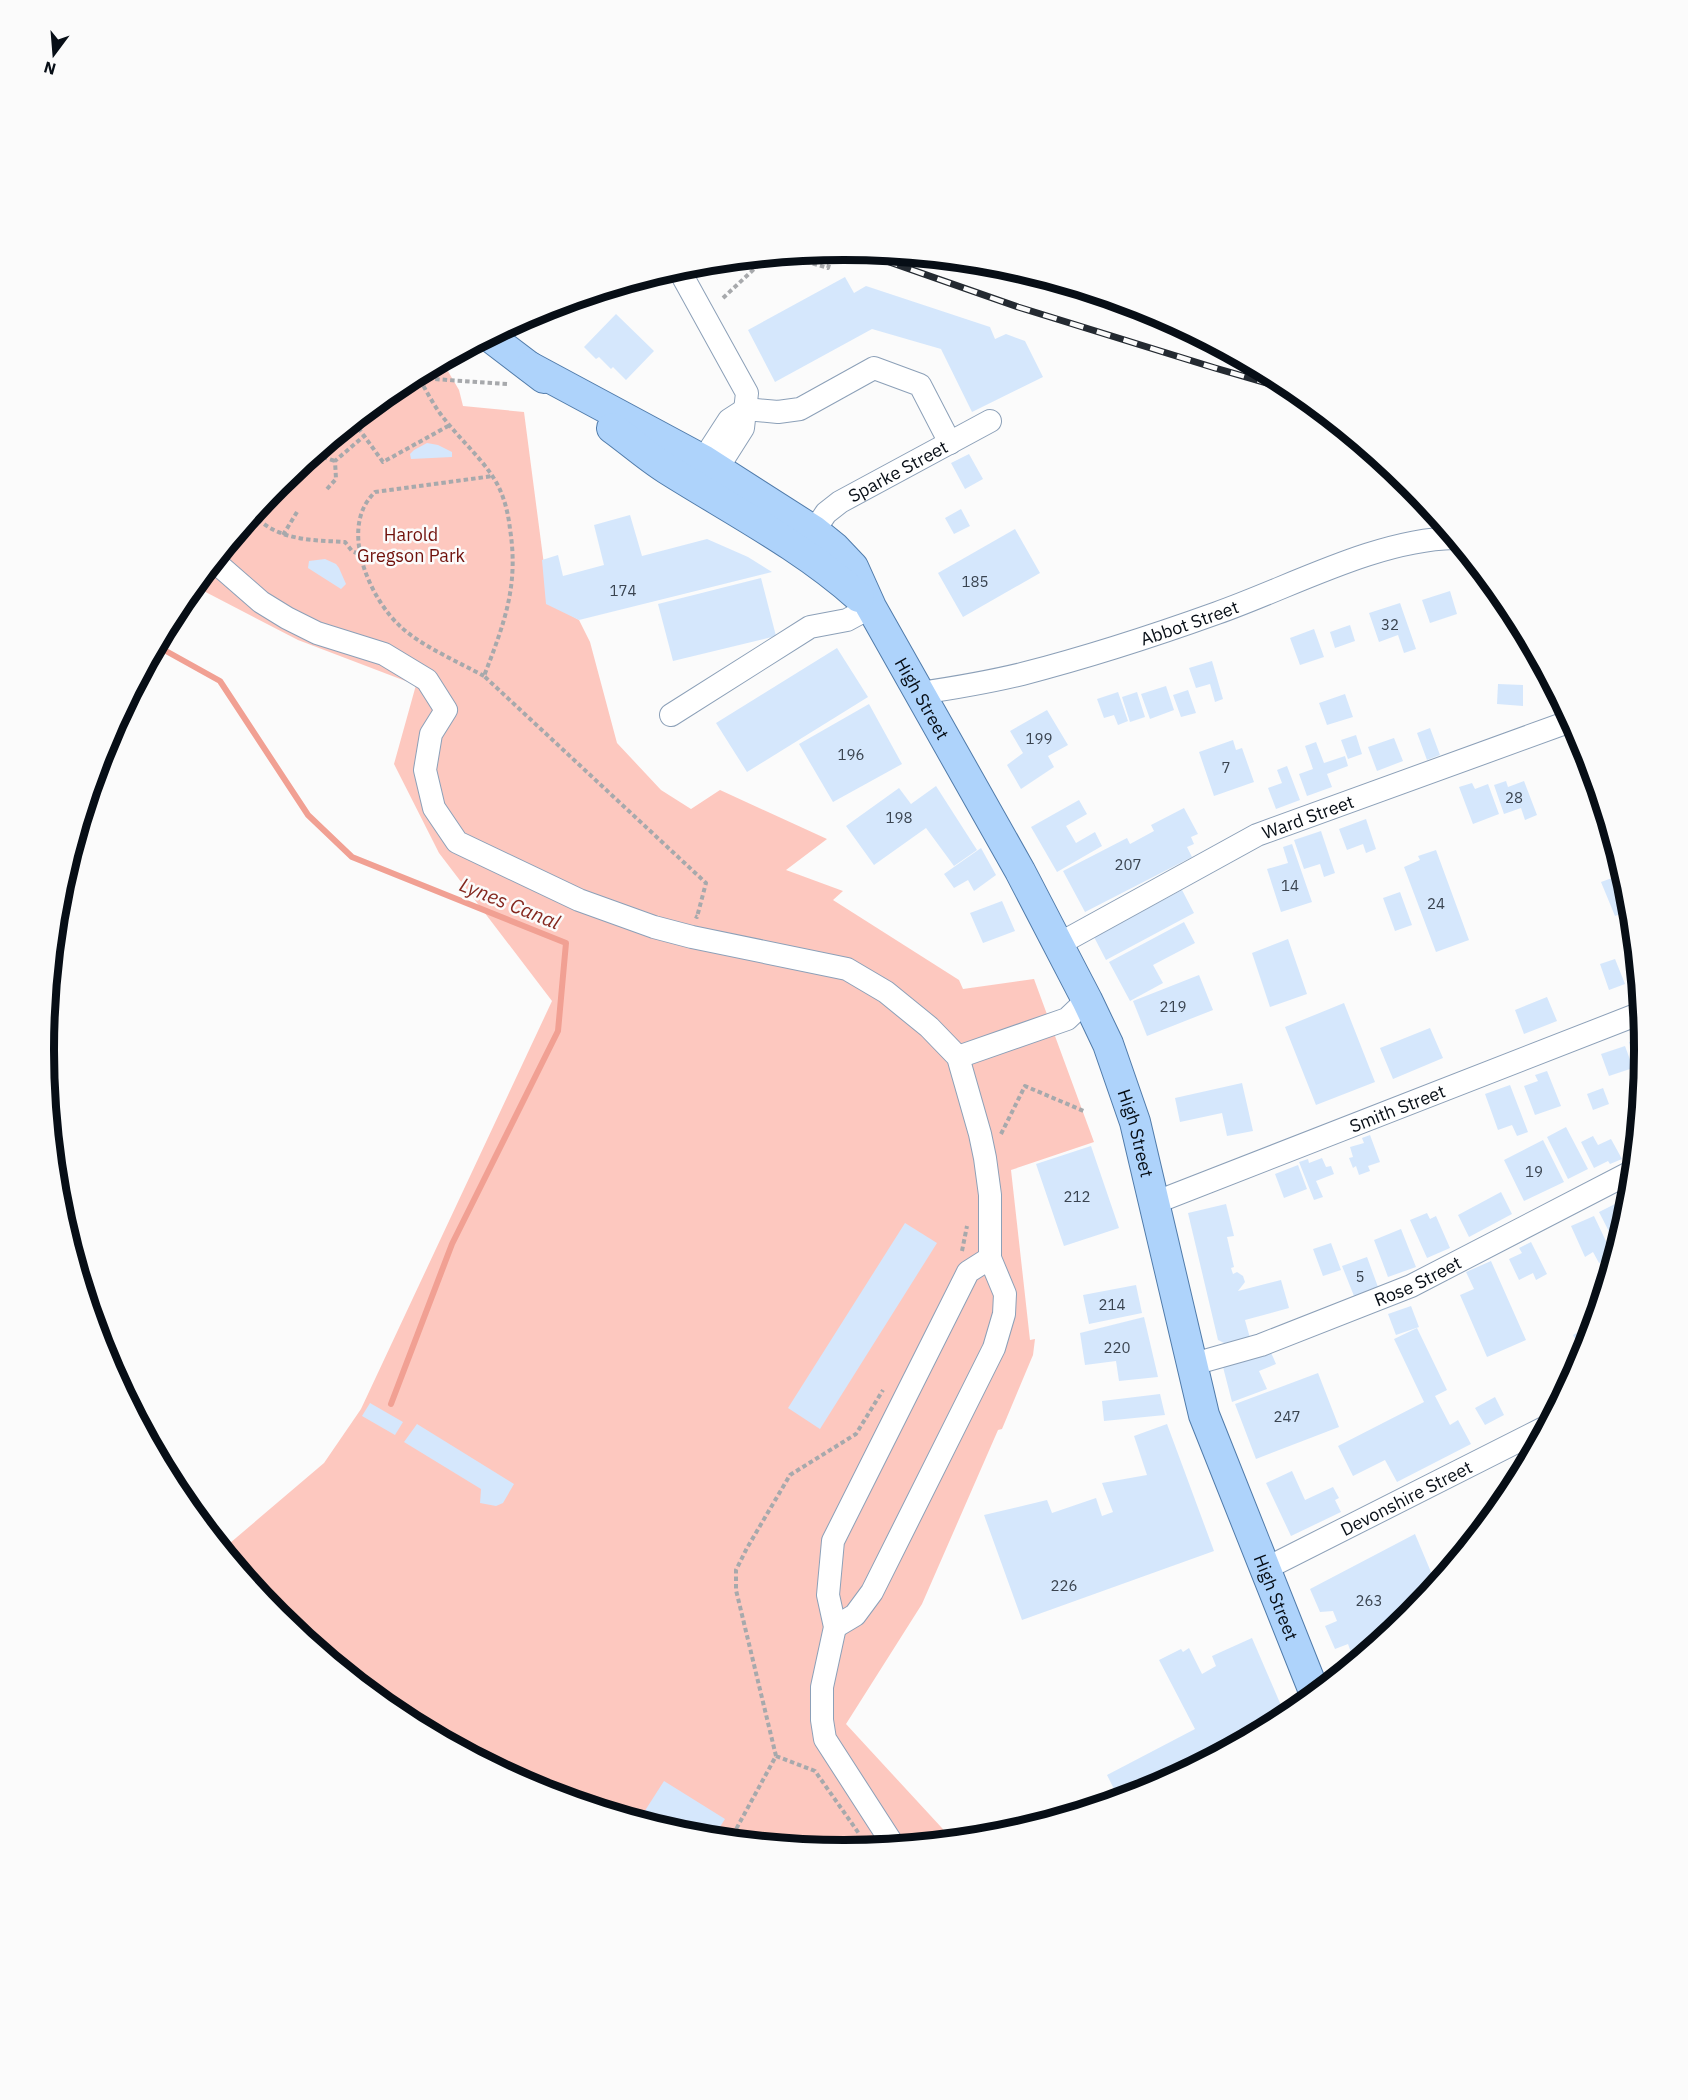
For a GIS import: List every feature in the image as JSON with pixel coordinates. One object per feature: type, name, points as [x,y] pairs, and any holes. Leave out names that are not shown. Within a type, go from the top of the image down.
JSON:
[{"type":"main road","name":"High Street","points":[[493,342],[518,375],[617,432],[665,468],[800,537],[842,581],[871,607],[1020,871],[1108,1044],[1128,1099],[1144,1156],[1204,1415],[1312,1686]]},
{"type":"main road","name":"High Street","points":[[518,375],[707,468]]},
{"type":"main road","points":[[617,432],[676,458],[707,468],[746,501],[800,537]]},
{"type":"street","points":[[683,277],[744,386],[747,393],[746,409]]},
{"type":"street","points":[[707,468],[729,420],[746,409],[778,412],[800,410],[874,368],[920,385],[950,443]]},
{"type":"street","name":"Sparke Street","points":[[800,537],[840,502],[990,421]]},
{"type":"street","name":"Abbot Street","points":[[920,693],[1020,674],[1074,660],[1218,613],[1381,551],[1412,543],[1446,539]]},
{"type":"street","points":[[220,566],[261,602],[287,618],[317,633],[384,654],[427,680],[446,710],[431,734],[425,770],[434,808],[457,842],[579,900],[654,927],[847,969],[886,992],[929,1027],[958,1057],[985,1158],[990,1195],[990,1258],[1005,1294],[1004,1314],[994,1348],[872,1592],[855,1614],[835,1627]]},
{"type":"street","points":[[671,715],[810,627],[847,620],[871,607]]},
{"type":"street","name":"Ward Street","points":[[1059,944],[1257,835],[1563,724]]},
{"type":"street","points":[[958,1057],[1067,1019],[1087,1000]]},
{"type":"street","name":"Smith Street","points":[[1154,1203],[1633,1016]]},
{"type":"street","name":"Rose Street","points":[[1191,1365],[1261,1345],[1411,1286],[1623,1176]]},
{"type":"street","points":[[889,1838],[825,1739],[822,1720],[822,1687],[835,1627],[828,1595],[833,1541],[968,1272],[990,1258]]},
{"type":"street","name":"Devonshire Street","points":[[1265,1569],[1535,1433]]},
{"type":"path","points":[[806,261],[828,268],[830,261]]},
{"type":"path","points":[[723,298],[758,265]]},
{"type":"path","points":[[430,378],[518,375]]},
{"type":"path","points":[[422,383],[450,425],[493,477],[501,492],[509,519],[514,575],[501,631],[484,676]]},
{"type":"path","points":[[358,427],[383,462],[450,425]]},
{"type":"path","points":[[335,461],[364,436]]},
{"type":"path","points":[[325,455],[326,458],[335,461]]},
{"type":"path","points":[[327,489],[336,479],[335,461]]},
{"type":"path","points":[[493,477],[375,492],[364,508],[359,526],[365,572],[380,603],[402,628],[484,676],[706,883],[698,917]]},
{"type":"path","points":[[283,535],[297,512]]},
{"type":"path","points":[[258,520],[283,535],[345,542],[352,551],[361,555]]},
{"type":"path","points":[[999,1138],[1025,1086],[1086,1112]]},
{"type":"path","points":[[962,1253],[968,1222]]},
{"type":"path","points":[[735,1832],[776,1756],[736,1590],[736,1570],[790,1475],[856,1434],[888,1383]]},
{"type":"path","points":[[776,1756],[815,1771],[862,1838]]},
{"type":"green space","name":"Harold Gregson Park","points":[[446,368],[459,390],[463,406],[524,412],[549,603],[579,620],[590,642],[617,743],[661,790],[691,809],[720,790],[827,839],[786,870],[843,891],[833,900],[959,980],[963,989],[1034,979],[1094,1142],[1011,1170],[1030,1340],[1035,1339],[1033,1355],[1002,1429],[998,1430],[922,1604],[846,1724],[947,1833],[844,1840],[741,1833],[690,1825],[640,1813],[542,1780],[495,1759],[449,1734],[405,1707],[363,1677],[285,1609],[228,1545],[324,1463],[361,1409],[552,1001],[439,853],[394,764],[416,685],[298,640],[202,590],[250,529],[285,491],[323,456],[363,423]]},
{"type":"building","points":[[845,277],[854,293],[866,286],[990,327],[995,339],[1006,334],[1025,341],[1043,377],[972,412],[941,349],[872,329],[775,382],[748,330]]},
{"type":"building","points":[[616,314],[654,351],[626,380],[613,367],[611,369],[599,357],[596,359],[584,347]]},
{"type":"building","points":[[427,443],[438,445],[452,452],[452,457],[411,459],[410,454],[414,450]]},
{"type":"building","points":[[969,454],[983,479],[965,489],[951,463]]},
{"type":"building","points":[[961,509],[970,526],[954,534],[945,518]]},
{"type":"building","points":[[630,515],[642,556],[707,539],[748,557],[772,572],[579,620],[546,604],[542,560],[558,555],[563,576],[604,565],[594,525]]},
{"type":"building","points":[[1015,529],[1040,573],[963,617],[938,573]]},
{"type":"building","points":[[325,559],[339,568],[346,584],[341,589],[308,568],[309,561]]},
{"type":"building","points":[[761,578],[776,636],[673,661],[658,604]]},
{"type":"building","points":[[1450,591],[1457,614],[1430,623],[1422,600]]},
{"type":"building","points":[[1400,603],[1416,649],[1404,653],[1398,635],[1379,642],[1369,613]]},
{"type":"building","points":[[1350,625],[1355,641],[1335,648],[1330,632]]},
{"type":"building","points":[[1314,629],[1324,657],[1300,665],[1290,638]]},
{"type":"building","points":[[837,648],[868,697],[747,772],[716,723]]},
{"type":"building","points":[[1212,661],[1223,699],[1215,702],[1210,684],[1196,688],[1189,668]]},
{"type":"building","points":[[1498,684],[1523,685],[1523,706],[1497,704]]},
{"type":"building","points":[[1166,686],[1174,710],[1150,719],[1141,694]]},
{"type":"building","points":[[1188,690],[1196,713],[1181,717],[1173,695]]},
{"type":"building","points":[[1118,692],[1128,721],[1118,725],[1114,715],[1104,718],[1097,699]]},
{"type":"building","points":[[1137,692],[1145,717],[1130,722],[1122,697]]},
{"type":"building","points":[[1345,694],[1353,717],[1327,725],[1319,703]]},
{"type":"building","points":[[869,704],[902,764],[833,802],[799,744]]},
{"type":"building","points":[[1047,710],[1068,745],[1048,756],[1054,767],[1021,789],[1007,765],[1023,753],[1010,731]]},
{"type":"building","points":[[1430,728],[1440,755],[1427,760],[1417,733]]},
{"type":"building","points":[[1356,735],[1362,754],[1348,759],[1341,740]]},
{"type":"building","points":[[1394,738],[1403,761],[1377,771],[1368,747]]},
{"type":"building","points":[[1233,740],[1236,750],[1242,748],[1254,782],[1214,796],[1199,752]]},
{"type":"building","points":[[1316,742],[1324,763],[1345,756],[1348,766],[1327,774],[1332,787],[1307,796],[1299,774],[1313,769],[1305,746]]},
{"type":"building","points":[[1575,750],[1584,775],[1583,775]]},
{"type":"building","points":[[1287,766],[1300,800],[1276,809],[1268,788],[1282,783],[1277,770]]},
{"type":"building","points":[[1506,781],[1508,787],[1524,781],[1537,815],[1525,820],[1521,808],[1504,814],[1494,785]]},
{"type":"building","points":[[1472,783],[1475,789],[1488,784],[1499,814],[1473,824],[1459,787]]},
{"type":"building","points":[[936,786],[977,850],[954,866],[926,828],[874,865],[846,826],[899,788],[911,804]]},
{"type":"building","points":[[1079,800],[1087,814],[1066,826],[1076,843],[1095,832],[1102,846],[1057,872],[1031,827]]},
{"type":"building","points":[[1184,808],[1198,834],[1191,837],[1194,844],[1187,847],[1192,857],[1085,912],[1063,871],[1127,838],[1130,844],[1154,831],[1151,825]]},
{"type":"building","points":[[1366,819],[1376,849],[1366,853],[1363,844],[1347,850],[1339,829]]},
{"type":"building","points":[[1321,831],[1335,873],[1324,877],[1320,864],[1304,869],[1294,840]]},
{"type":"building","points":[[1292,844],[1312,902],[1281,912],[1267,869],[1288,863],[1283,847]]},
{"type":"building","points":[[981,848],[996,875],[974,891],[968,880],[954,888],[944,874]]},
{"type":"building","points":[[1436,850],[1469,940],[1436,952],[1404,867],[1420,860],[1418,856]]},
{"type":"building","points":[[1614,877],[1622,913],[1615,916],[1601,882]]},
{"type":"building","points":[[1182,890],[1194,913],[1106,960],[1094,937]]},
{"type":"building","points":[[1400,892],[1412,925],[1395,931],[1383,898]]},
{"type":"building","points":[[1002,901],[1015,931],[983,943],[970,913]]},
{"type":"building","points":[[1184,922],[1195,943],[1153,965],[1163,983],[1130,1001],[1109,962]]},
{"type":"building","points":[[1288,939],[1307,994],[1270,1007],[1252,953]]},
{"type":"building","points":[[1615,959],[1625,984],[1609,990],[1600,964]]},
{"type":"building","points":[[1199,975],[1213,1010],[1147,1036],[1133,1001]]},
{"type":"building","points":[[1547,997],[1557,1021],[1524,1034],[1515,1010]]},
{"type":"building","points":[[1344,1003],[1375,1082],[1316,1105],[1285,1027]]},
{"type":"building","points":[[1430,1028],[1443,1058],[1393,1079],[1380,1048]]},
{"type":"building","points":[[1634,1041],[1634,1056],[1629,1042]]},
{"type":"building","points":[[1625,1046],[1633,1068],[1609,1076],[1601,1054]]},
{"type":"building","points":[[1547,1071],[1561,1106],[1535,1115],[1524,1086],[1538,1081],[1535,1075]]},
{"type":"building","points":[[1242,1083],[1253,1131],[1227,1136],[1222,1113],[1180,1122],[1175,1098]]},
{"type":"building","points":[[1510,1085],[1528,1132],[1517,1136],[1512,1125],[1498,1130],[1485,1094]]},
{"type":"building","points":[[1603,1088],[1609,1104],[1593,1110],[1587,1094]]},
{"type":"building","points":[[1566,1127],[1588,1169],[1568,1179],[1547,1137]]},
{"type":"building","points":[[1370,1135],[1380,1162],[1368,1166],[1370,1171],[1359,1175],[1356,1166],[1353,1168],[1349,1158],[1353,1157],[1350,1147],[1364,1143],[1362,1138]]},
{"type":"building","points":[[1593,1136],[1598,1145],[1611,1139],[1622,1159],[1610,1164],[1608,1161],[1594,1168],[1581,1142]]},
{"type":"building","points":[[1543,1140],[1564,1182],[1524,1201],[1504,1160]]},
{"type":"building","points":[[1091,1146],[1119,1228],[1064,1246],[1036,1164]]},
{"type":"building","points":[[1322,1158],[1326,1167],[1331,1166],[1334,1174],[1316,1181],[1323,1197],[1314,1200],[1299,1162],[1308,1159],[1309,1163]]},
{"type":"building","points":[[1298,1165],[1307,1189],[1284,1198],[1275,1174]]},
{"type":"building","points":[[1501,1192],[1512,1214],[1469,1237],[1458,1215]]},
{"type":"building","points":[[1619,1202],[1611,1236],[1599,1212]]},
{"type":"building","points":[[1226,1204],[1234,1236],[1227,1237],[1234,1267],[1231,1268],[1233,1274],[1237,1272],[1243,1276],[1245,1282],[1238,1291],[1281,1280],[1289,1308],[1245,1320],[1250,1338],[1226,1344],[1218,1340],[1188,1213]]},
{"type":"building","points":[[1427,1213],[1430,1219],[1436,1216],[1450,1248],[1427,1258],[1410,1220]]},
{"type":"building","points":[[1594,1216],[1609,1247],[1605,1260],[1599,1263],[1593,1252],[1585,1257],[1571,1226]]},
{"type":"building","points":[[905,1223],[937,1243],[820,1429],[788,1408]]},
{"type":"building","points":[[1401,1229],[1416,1267],[1388,1277],[1374,1240]]},
{"type":"building","points":[[1531,1242],[1547,1274],[1536,1280],[1533,1273],[1519,1280],[1509,1259],[1522,1253],[1519,1248]]},
{"type":"building","points":[[1331,1243],[1341,1270],[1323,1276],[1313,1249]]},
{"type":"building","points":[[1367,1257],[1378,1287],[1354,1296],[1342,1266]]},
{"type":"building","points":[[1491,1261],[1526,1340],[1487,1357],[1460,1295],[1474,1289],[1466,1272]]},
{"type":"building","points":[[1136,1285],[1142,1313],[1089,1324],[1083,1295]]},
{"type":"building","points":[[1411,1306],[1419,1327],[1396,1335],[1388,1314]]},
{"type":"building","points":[[1144,1317],[1158,1377],[1119,1381],[1116,1361],[1085,1365],[1080,1333]]},
{"type":"building","points":[[1417,1328],[1447,1390],[1435,1396],[1450,1425],[1458,1420],[1471,1444],[1397,1482],[1385,1460],[1353,1476],[1338,1446],[1424,1402],[1394,1339]]},
{"type":"building","points":[[1582,1330],[1577,1343],[1573,1335]]},
{"type":"building","points":[[1269,1348],[1276,1364],[1259,1371],[1267,1389],[1232,1402],[1223,1367]]},
{"type":"building","points":[[1318,1373],[1339,1427],[1256,1459],[1235,1404]]},
{"type":"building","points":[[1160,1394],[1165,1415],[1104,1421],[1102,1401]]},
{"type":"building","points":[[1495,1397],[1504,1415],[1485,1425],[1475,1408]]},
{"type":"building","points":[[370,1403],[403,1422],[395,1435],[362,1416]]},
{"type":"building","points":[[417,1424],[514,1484],[503,1503],[496,1506],[480,1503],[481,1489],[404,1442]]},
{"type":"building","points":[[1167,1424],[1214,1551],[1022,1620],[984,1515],[1047,1500],[1052,1513],[1096,1498],[1102,1516],[1113,1512],[1102,1483],[1147,1475],[1134,1436]]},
{"type":"building","points":[[1292,1471],[1305,1500],[1333,1487],[1339,1498],[1335,1500],[1341,1512],[1291,1536],[1266,1483]]},
{"type":"building","points":[[1415,1534],[1433,1577],[1403,1609],[1352,1655],[1348,1644],[1335,1649],[1325,1626],[1337,1621],[1333,1611],[1320,1612],[1310,1589]]},
{"type":"building","points":[[1252,1638],[1282,1708],[1193,1759],[1115,1792],[1107,1775],[1195,1729],[1159,1660],[1181,1649],[1183,1652],[1189,1648],[1202,1674],[1216,1666],[1212,1656]]},
{"type":"building","points":[[664,1781],[725,1819],[718,1829],[643,1814]]},
{"type":"waterway","name":"Lynes Canal","points":[[163,650],[220,681],[308,815],[352,857],[566,943],[558,1031],[452,1244],[391,1404]]},
{"type":"railway","points":[[889,262],[1018,307],[1267,383]]}]
